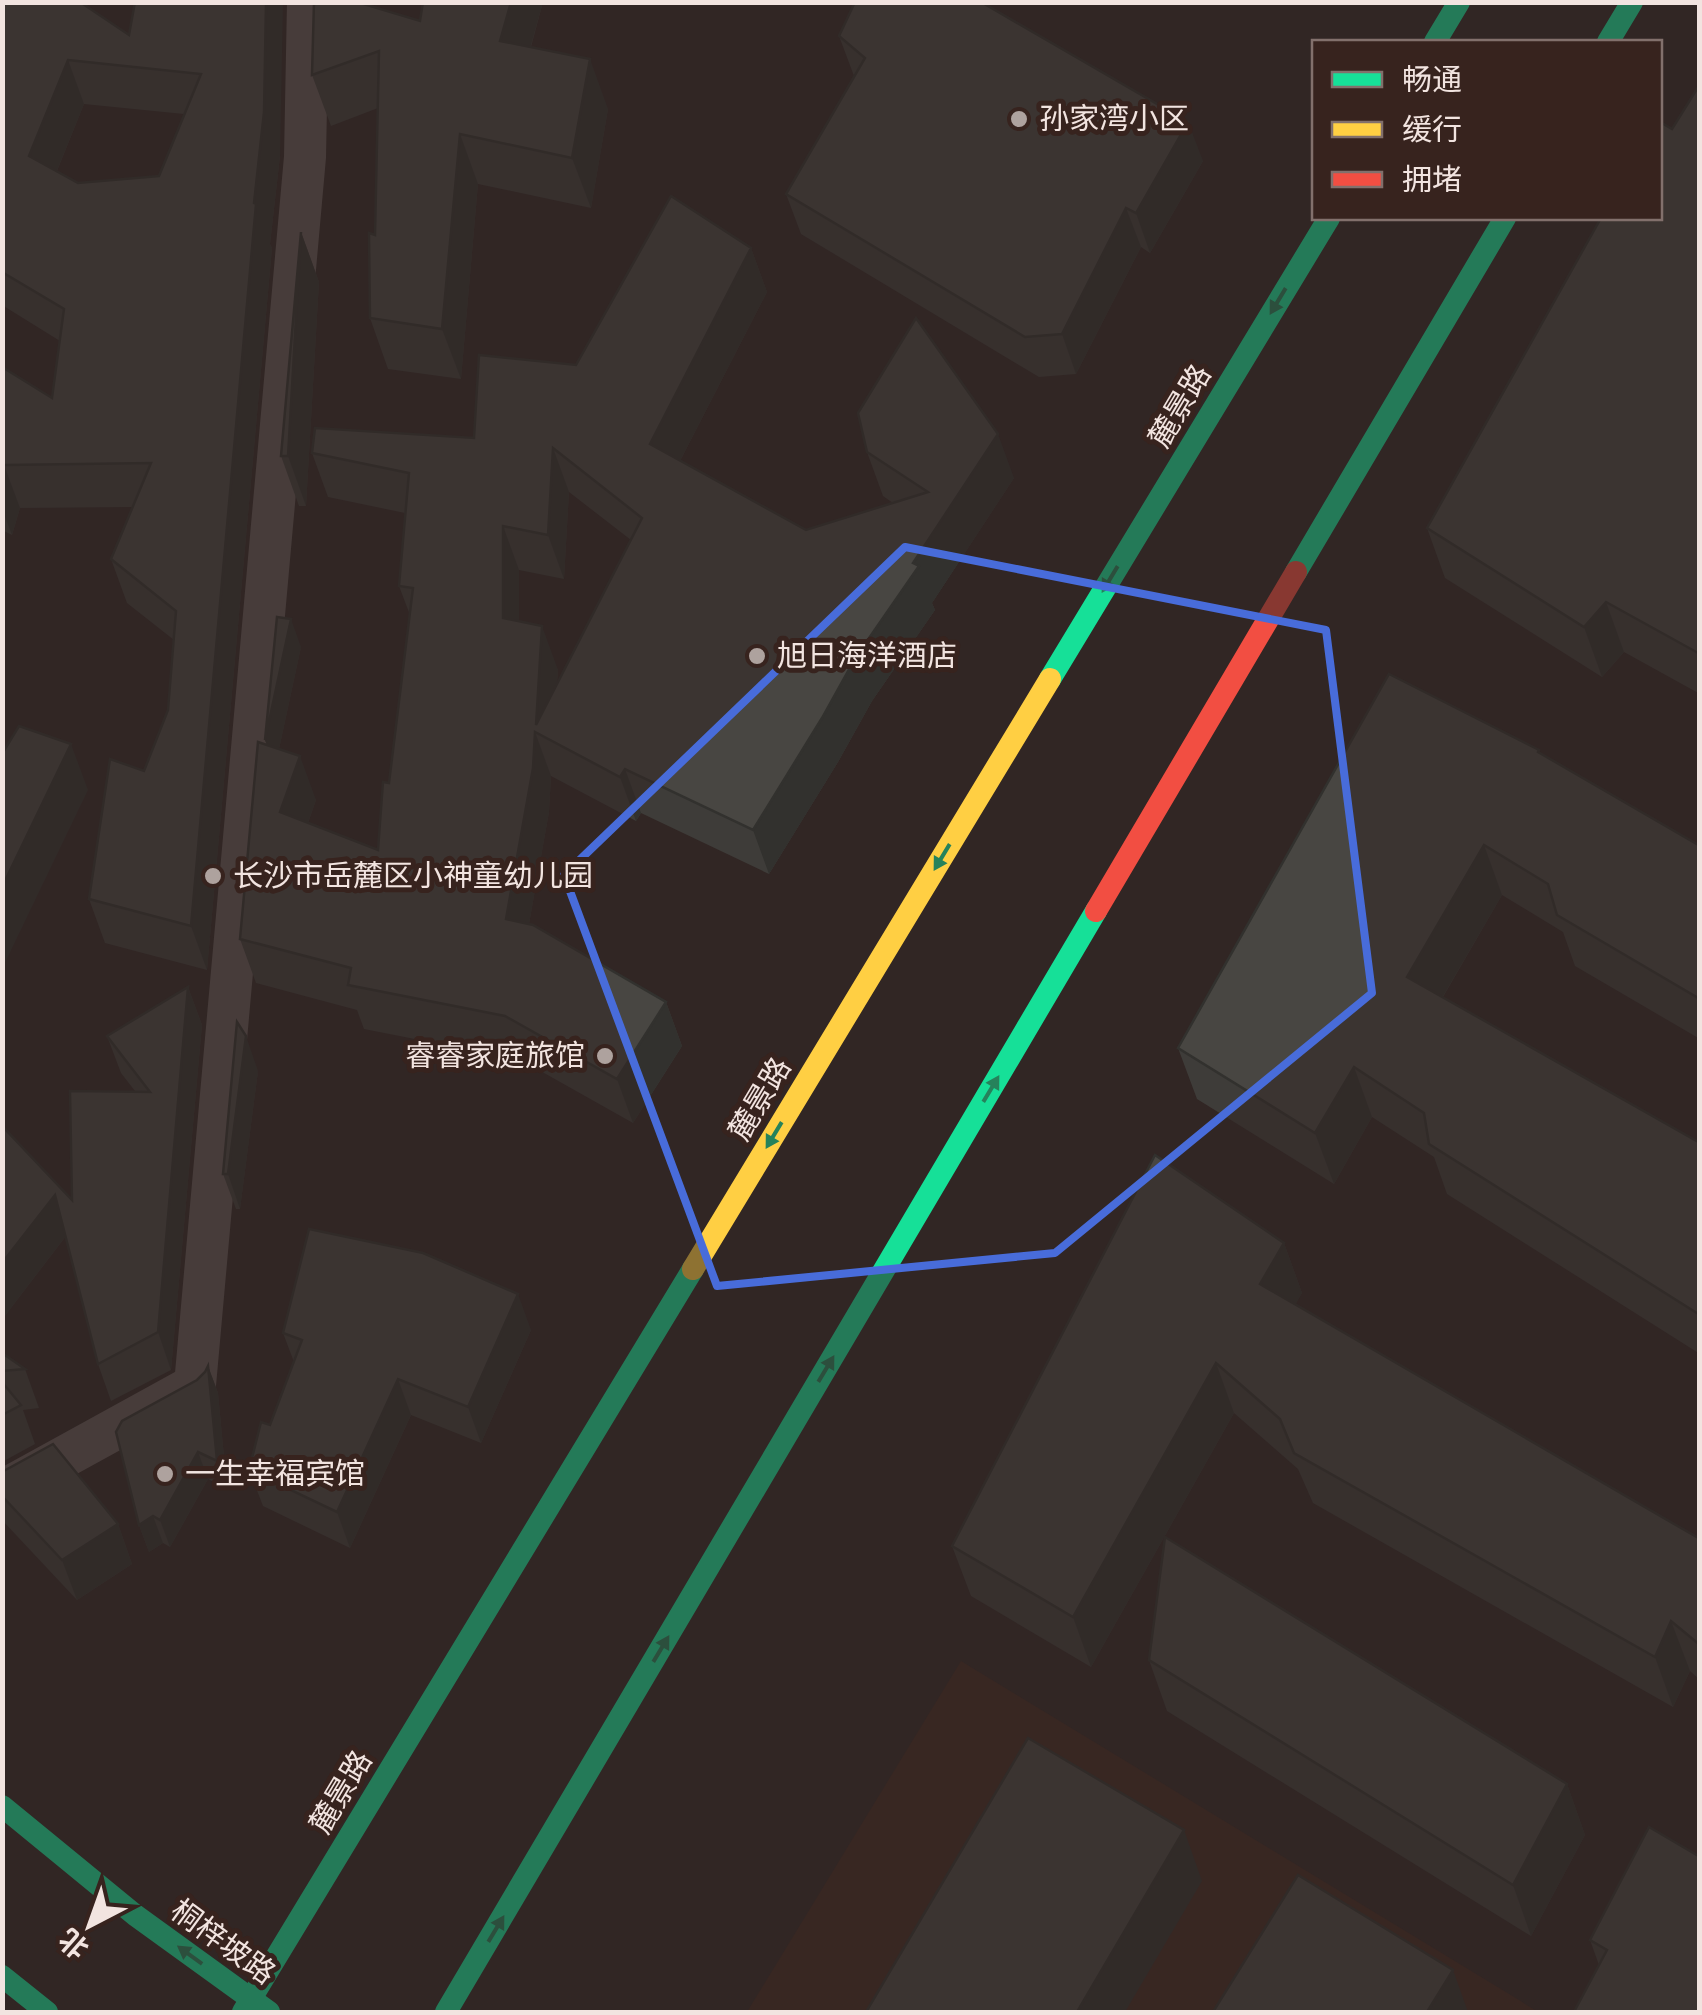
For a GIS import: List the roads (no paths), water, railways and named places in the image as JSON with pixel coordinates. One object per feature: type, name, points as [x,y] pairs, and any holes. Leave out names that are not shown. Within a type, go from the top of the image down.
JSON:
[{"type":"main road","points":[[1436,40],[1459,2]]},
{"type":"main road","points":[[1609,40],[1632,2]]},
{"type":"main road","name":"麓景路","points":[[254,2008],[1328,220]]},
{"type":"main road","points":[[446,2012],[1504,220]]},
{"type":"main road","name":"桐梓坡路","points":[[2,1806],[254,2008]]},
{"type":"main road","points":[[2,1976],[48,2012]]},
{"type":"street","points":[[2,1491],[195,1385],[305,157],[308,2]]},
{"type":"place","name":"孙家湾小区","points":[[1019,119]]},
{"type":"place","name":"旭日海洋酒店","points":[[757,656]]},
{"type":"place","name":"长沙市岳麓区小神童幼儿园","points":[[213,876]]},
{"type":"place","name":"睿睿家庭旅馆","points":[[605,1056]]},
{"type":"place","name":"一生幸福宾馆","points":[[165,1474]]}]
